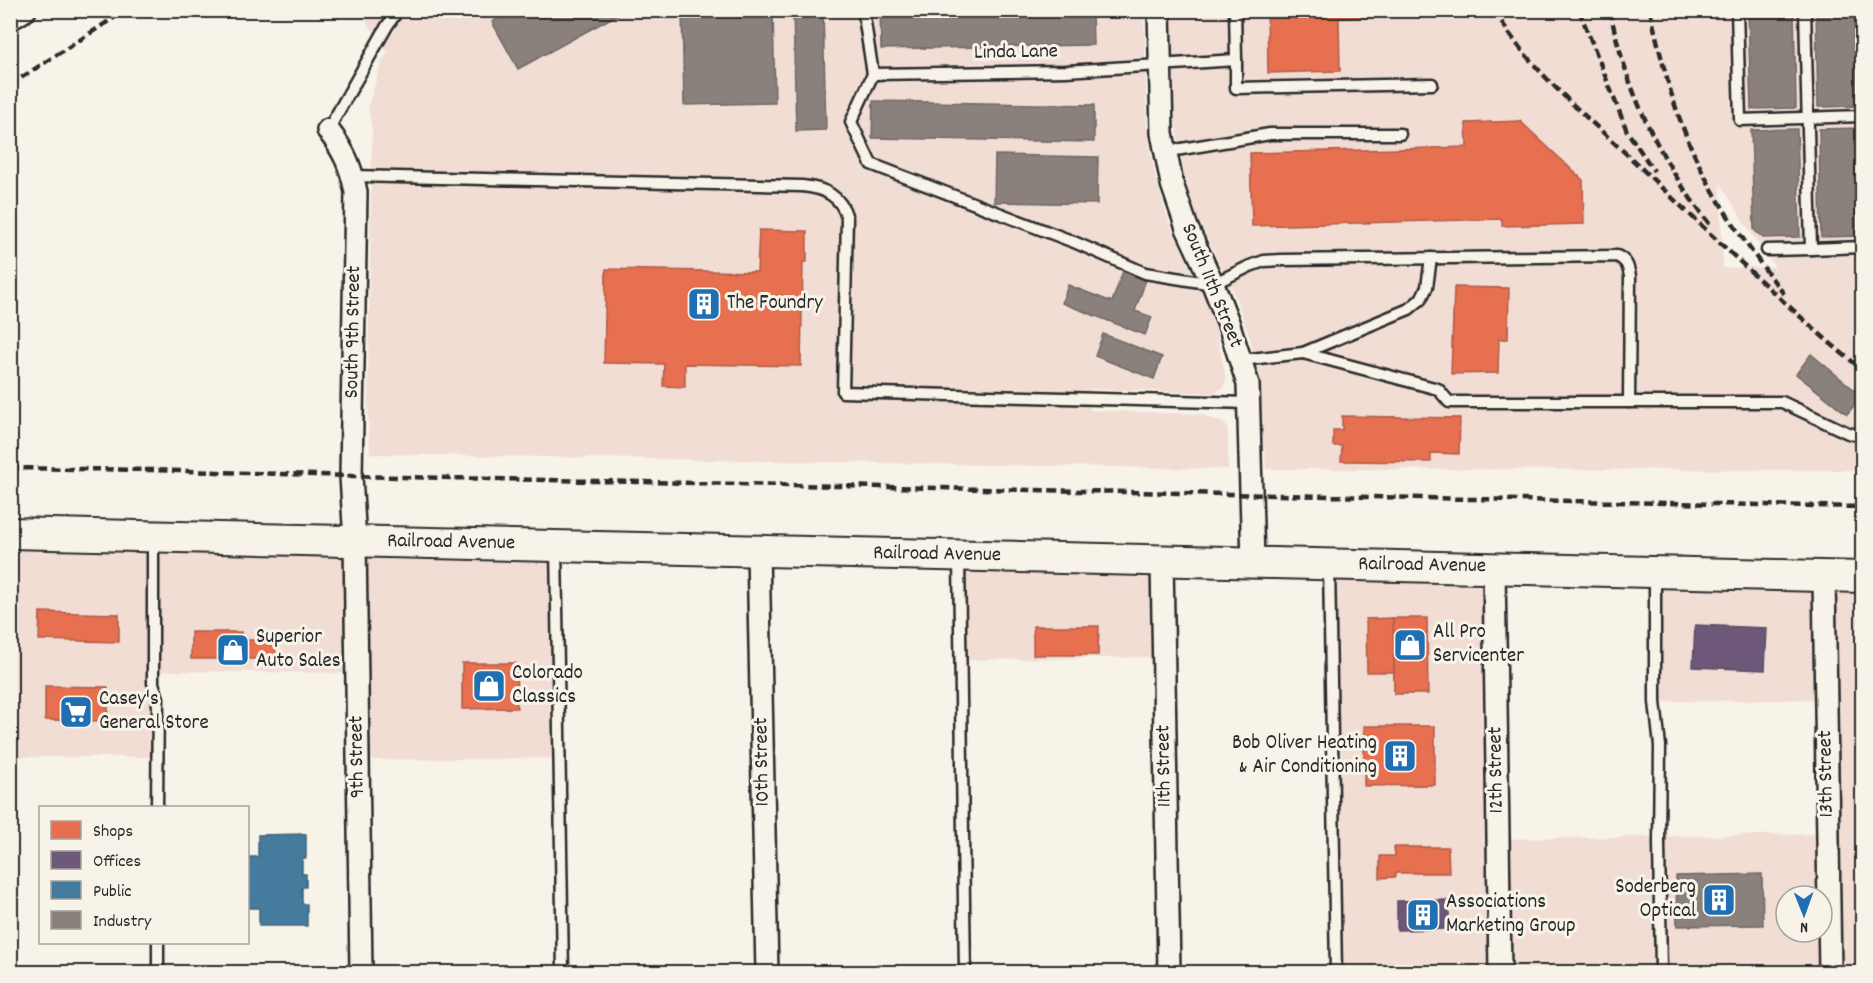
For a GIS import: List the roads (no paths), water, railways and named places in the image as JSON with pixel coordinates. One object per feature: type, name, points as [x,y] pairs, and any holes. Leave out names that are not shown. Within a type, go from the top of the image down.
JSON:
[{"type":"main road","name":"Railroad Avenue","points":[[10,533],[1863,577]]},
{"type":"street","points":[[10,20],[25,10]]},
{"type":"street","name":"South 11th Street","points":[[1159,10],[1160,110],[1164,152],[1186,228],[1213,284],[1248,384],[1253,562]]},
{"type":"street","name":"South 9th Street","points":[[328,130],[343,150],[353,176],[356,192],[351,476],[355,541]]},
{"type":"street","name":"9th Street","points":[[355,541],[361,972]]},
{"type":"street","name":"10th Street","points":[[758,551],[767,972]]},
{"type":"street","name":"11th Street","points":[[1162,560],[1169,972]]},
{"type":"street","name":"12th Street","points":[[1494,568],[1500,972]]},
{"type":"street","name":"13th Street","points":[[1824,576],[1830,972]]},
{"type":"lane","points":[[328,130],[398,10]]},
{"type":"lane","points":[[863,10],[873,74],[851,122],[871,164],[1074,242],[1145,273],[1213,284],[1264,261],[1617,256],[1628,266],[1630,276],[1629,402]]},
{"type":"lane","points":[[1235,10],[1236,88],[1432,84]]},
{"type":"lane","points":[[1737,10],[1740,120],[1863,117]]},
{"type":"lane","points":[[1805,10],[1811,249]]},
{"type":"lane","name":"Linda Lane","points":[[873,74],[1066,71],[1236,60]]},
{"type":"lane","points":[[1164,152],[1270,134],[1400,134]]},
{"type":"lane","points":[[353,176],[802,186],[824,190],[836,197],[844,207],[847,218],[843,392],[1249,403]]},
{"type":"lane","points":[[1767,250],[1863,247]]},
{"type":"lane","points":[[1241,360],[1303,353],[1409,309],[1421,300],[1427,287],[1431,258]]},
{"type":"lane","points":[[1303,353],[1438,389],[1449,402],[1782,402],[1848,433],[1863,436]]},
{"type":"lane","points":[[153,536],[153,683],[158,698],[158,806]]},
{"type":"lane","points":[[556,546],[563,972]]},
{"type":"lane","points":[[959,555],[965,972]]},
{"type":"lane","points":[[1329,564],[1336,972]]},
{"type":"lane","points":[[1655,572],[1655,702],[1660,746],[1661,972]]},
{"type":"lane","points":[[158,944],[158,972]]},
{"type":"railway","points":[[10,85],[126,10]]},
{"type":"railway","points":[[1495,10],[1523,52],[1560,91],[1764,284],[1862,369]]},
{"type":"railway","points":[[1579,10],[1627,131],[1654,171]]},
{"type":"railway","points":[[1610,10],[1625,69],[1647,124],[1676,176],[1711,226]]},
{"type":"railway","points":[[1650,10],[1672,97],[1691,148],[1726,213],[1784,294]]},
{"type":"railway","points":[[10,468],[1862,507]]},
{"type":"place","name":"The Foundry","points":[[704,304]]},
{"type":"place","name":"All Pro Servicenter","points":[[1410,645]]},
{"type":"place","name":"Superior Auto Sales","points":[[233,650]]},
{"type":"place","name":"Colorado Classics","points":[[489,686]]},
{"type":"place","name":"Casey's General Store","points":[[76,712]]},
{"type":"place","name":"Bob Oliver Heating & Air Conditioning","points":[[1400,756]]},
{"type":"place","name":"Soderberg Optical","points":[[1719,900]]},
{"type":"place","name":"Associations Marketing Group","points":[[1423,915]]}]
